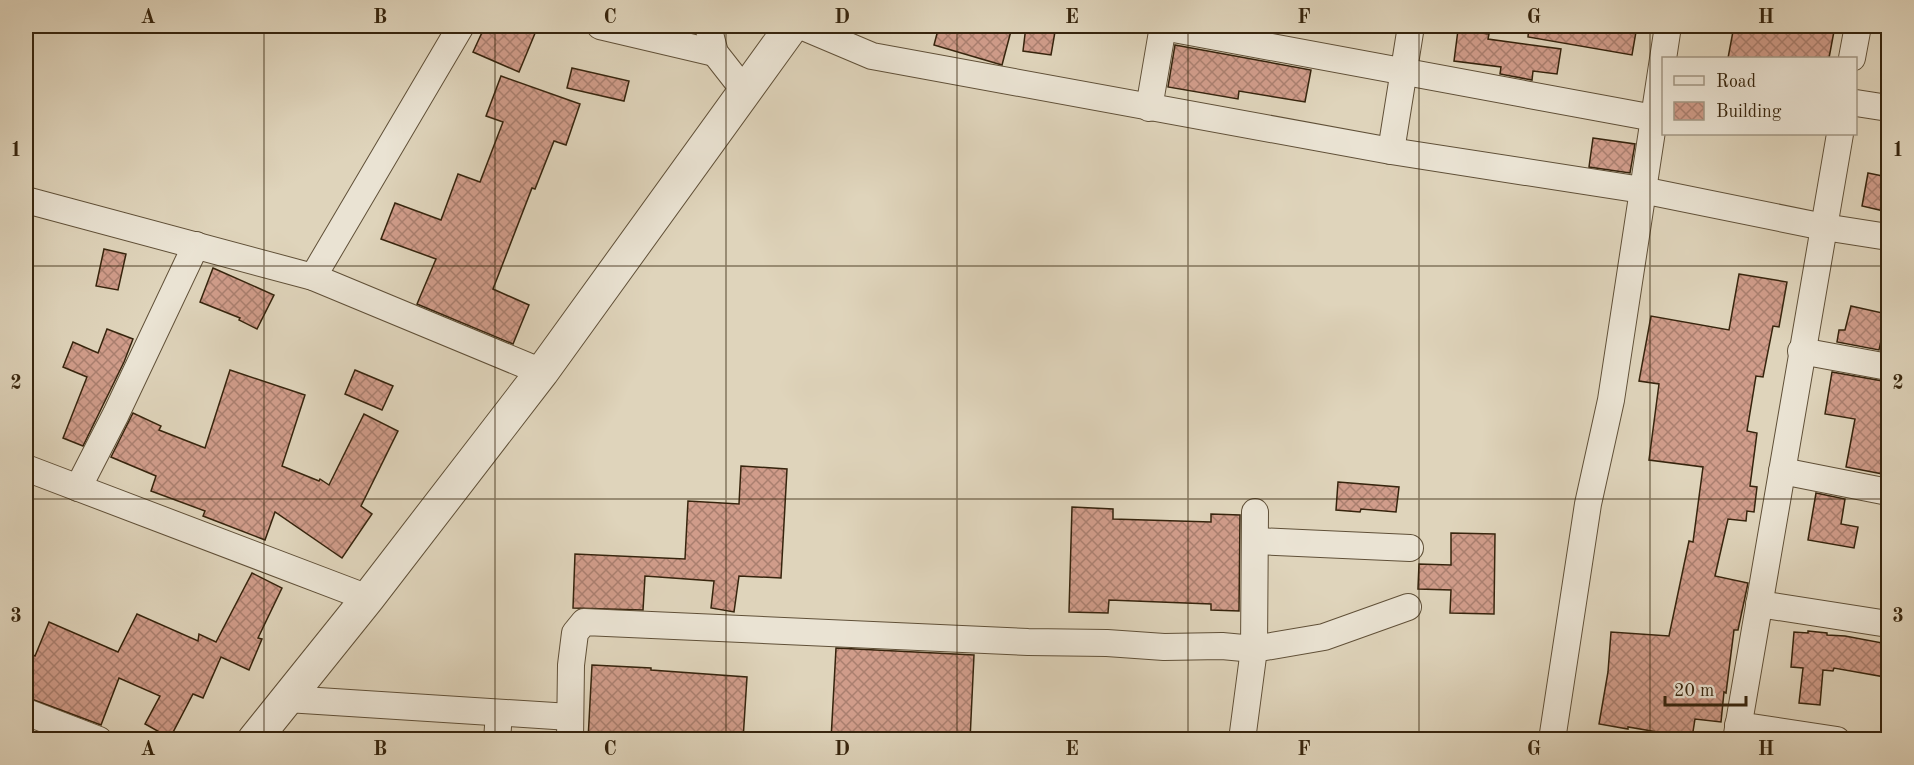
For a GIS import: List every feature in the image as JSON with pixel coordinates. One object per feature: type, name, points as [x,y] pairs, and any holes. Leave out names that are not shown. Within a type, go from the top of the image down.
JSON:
[{"type":"street","points":[[313,277],[461,26]]},
{"type":"street","points":[[600,26],[715,53]]},
{"type":"street","points":[[708,26],[715,53],[744,90]]},
{"type":"street","points":[[254,740],[368,598],[542,372],[792,26]]},
{"type":"street","points":[[801,26],[872,56],[1391,151],[1642,190],[1824,227],[1888,237]]},
{"type":"street","points":[[1149,108],[1163,26],[1654,118]]},
{"type":"street","points":[[1391,151],[1411,26]]},
{"type":"street","points":[[1663,57],[1668,26]]},
{"type":"street","points":[[1852,57],[1858,26]]},
{"type":"street","points":[[1552,740],[1588,504],[1611,400],[1662,65]]},
{"type":"street","points":[[1857,103],[1888,108]]},
{"type":"street","points":[[1837,740],[1737,732],[1840,135]]},
{"type":"street","points":[[26,200],[313,277],[542,372]]},
{"type":"street","points":[[78,488],[116,414],[196,245]]},
{"type":"street","points":[[1801,351],[1888,368]]},
{"type":"street","points":[[26,468],[368,598]]},
{"type":"street","points":[[1782,471],[1888,492]]},
{"type":"street","points":[[1242,740],[1254,649],[1255,512]]},
{"type":"street","points":[[1256,541],[1410,548]]},
{"type":"street","points":[[1760,604],[1888,624]]},
{"type":"street","points":[[287,699],[499,713],[570,728],[571,665],[575,633],[584,622],[1028,642],[1107,643],[1164,647],[1222,646],[1254,649],[1324,637],[1407,607]]},
{"type":"street","points":[[26,712],[99,740]]},
{"type":"street","points":[[497,740],[499,713]]},
{"type":"building","points":[[485,26],[538,26],[519,72],[473,52]]},
{"type":"building","points":[[939,26],[993,26],[1011,31],[1002,65],[934,45]]},
{"type":"building","points":[[1026,26],[1056,26],[1051,55],[1023,51]]},
{"type":"building","points":[[1529,26],[1637,26],[1632,55],[1528,37]]},
{"type":"building","points":[[1734,26],[1835,26],[1829,57],[1728,57]]},
{"type":"building","points":[[1458,30],[1489,34],[1488,39],[1561,49],[1557,74],[1533,71],[1532,80],[1500,74],[1501,67],[1454,61]]},
{"type":"building","points":[[1175,45],[1311,70],[1305,102],[1239,91],[1238,99],[1168,87]]},
{"type":"building","points":[[572,68],[629,81],[624,101],[567,88]]},
{"type":"building","points":[[501,76],[580,104],[566,145],[554,141],[535,189],[532,188],[493,289],[529,305],[513,344],[417,304],[436,259],[381,239],[395,203],[441,220],[458,174],[480,182],[503,122],[486,116]]},
{"type":"building","points":[[1593,138],[1635,144],[1630,173],[1589,167]]},
{"type":"building","points":[[1868,173],[1888,177],[1888,212],[1862,206]]},
{"type":"building","points":[[104,249],[126,254],[118,290],[96,286]]},
{"type":"building","points":[[213,268],[274,295],[257,329],[239,320],[240,318],[200,302]]},
{"type":"building","points":[[1739,274],[1787,282],[1779,327],[1773,326],[1763,377],[1756,376],[1747,431],[1757,433],[1750,486],[1757,487],[1754,512],[1747,511],[1746,521],[1728,519],[1715,576],[1748,583],[1738,630],[1734,630],[1721,722],[1695,719],[1692,738],[1599,724],[1608,672],[1611,632],[1669,636],[1689,541],[1693,542],[1703,467],[1649,460],[1659,384],[1639,381],[1651,316],[1729,330]]},
{"type":"building","points":[[1851,306],[1887,314],[1879,350],[1837,342],[1839,330],[1845,330]]},
{"type":"building","points":[[107,329],[133,339],[83,446],[63,438],[87,377],[63,367],[73,342],[98,353]]},
{"type":"building","points":[[230,370],[305,395],[282,466],[319,481],[320,479],[329,485],[364,414],[398,431],[361,506],[372,514],[342,558],[275,512],[265,540],[203,516],[205,511],[151,491],[156,476],[111,457],[133,413],[161,426],[159,430],[205,448]]},
{"type":"building","points":[[355,370],[393,386],[382,410],[345,394]]},
{"type":"building","points":[[1832,372],[1888,382],[1888,475],[1846,467],[1855,419],[1825,414]]},
{"type":"building","points":[[741,466],[787,469],[781,578],[739,576],[734,612],[711,608],[714,581],[645,576],[643,610],[573,608],[575,554],[685,559],[688,501],[739,504]]},
{"type":"building","points":[[1338,482],[1399,487],[1396,512],[1361,509],[1360,512],[1336,510]]},
{"type":"building","points":[[1816,493],[1845,499],[1841,524],[1858,527],[1854,548],[1808,540]]},
{"type":"building","points":[[1072,507],[1113,509],[1113,519],[1211,522],[1211,514],[1240,515],[1239,611],[1211,610],[1211,604],[1109,600],[1108,613],[1069,612]]},
{"type":"building","points":[[1451,533],[1495,534],[1494,614],[1450,613],[1451,590],[1418,589],[1419,564],[1451,565]]},
{"type":"building","points":[[252,573],[282,588],[258,638],[262,639],[249,670],[221,657],[203,698],[193,694],[170,738],[145,724],[160,696],[119,678],[101,725],[26,697],[26,652],[35,656],[49,622],[118,652],[137,614],[198,641],[199,634],[216,642]]},
{"type":"building","points":[[1808,631],[1888,644],[1885,677],[1834,668],[1833,671],[1823,670],[1820,705],[1799,703],[1803,668],[1791,667],[1794,632],[1808,633]]},
{"type":"building","points":[[836,648],[974,655],[970,740],[831,740]]},
{"type":"building","points":[[592,665],[747,677],[743,740],[588,740]]}]
